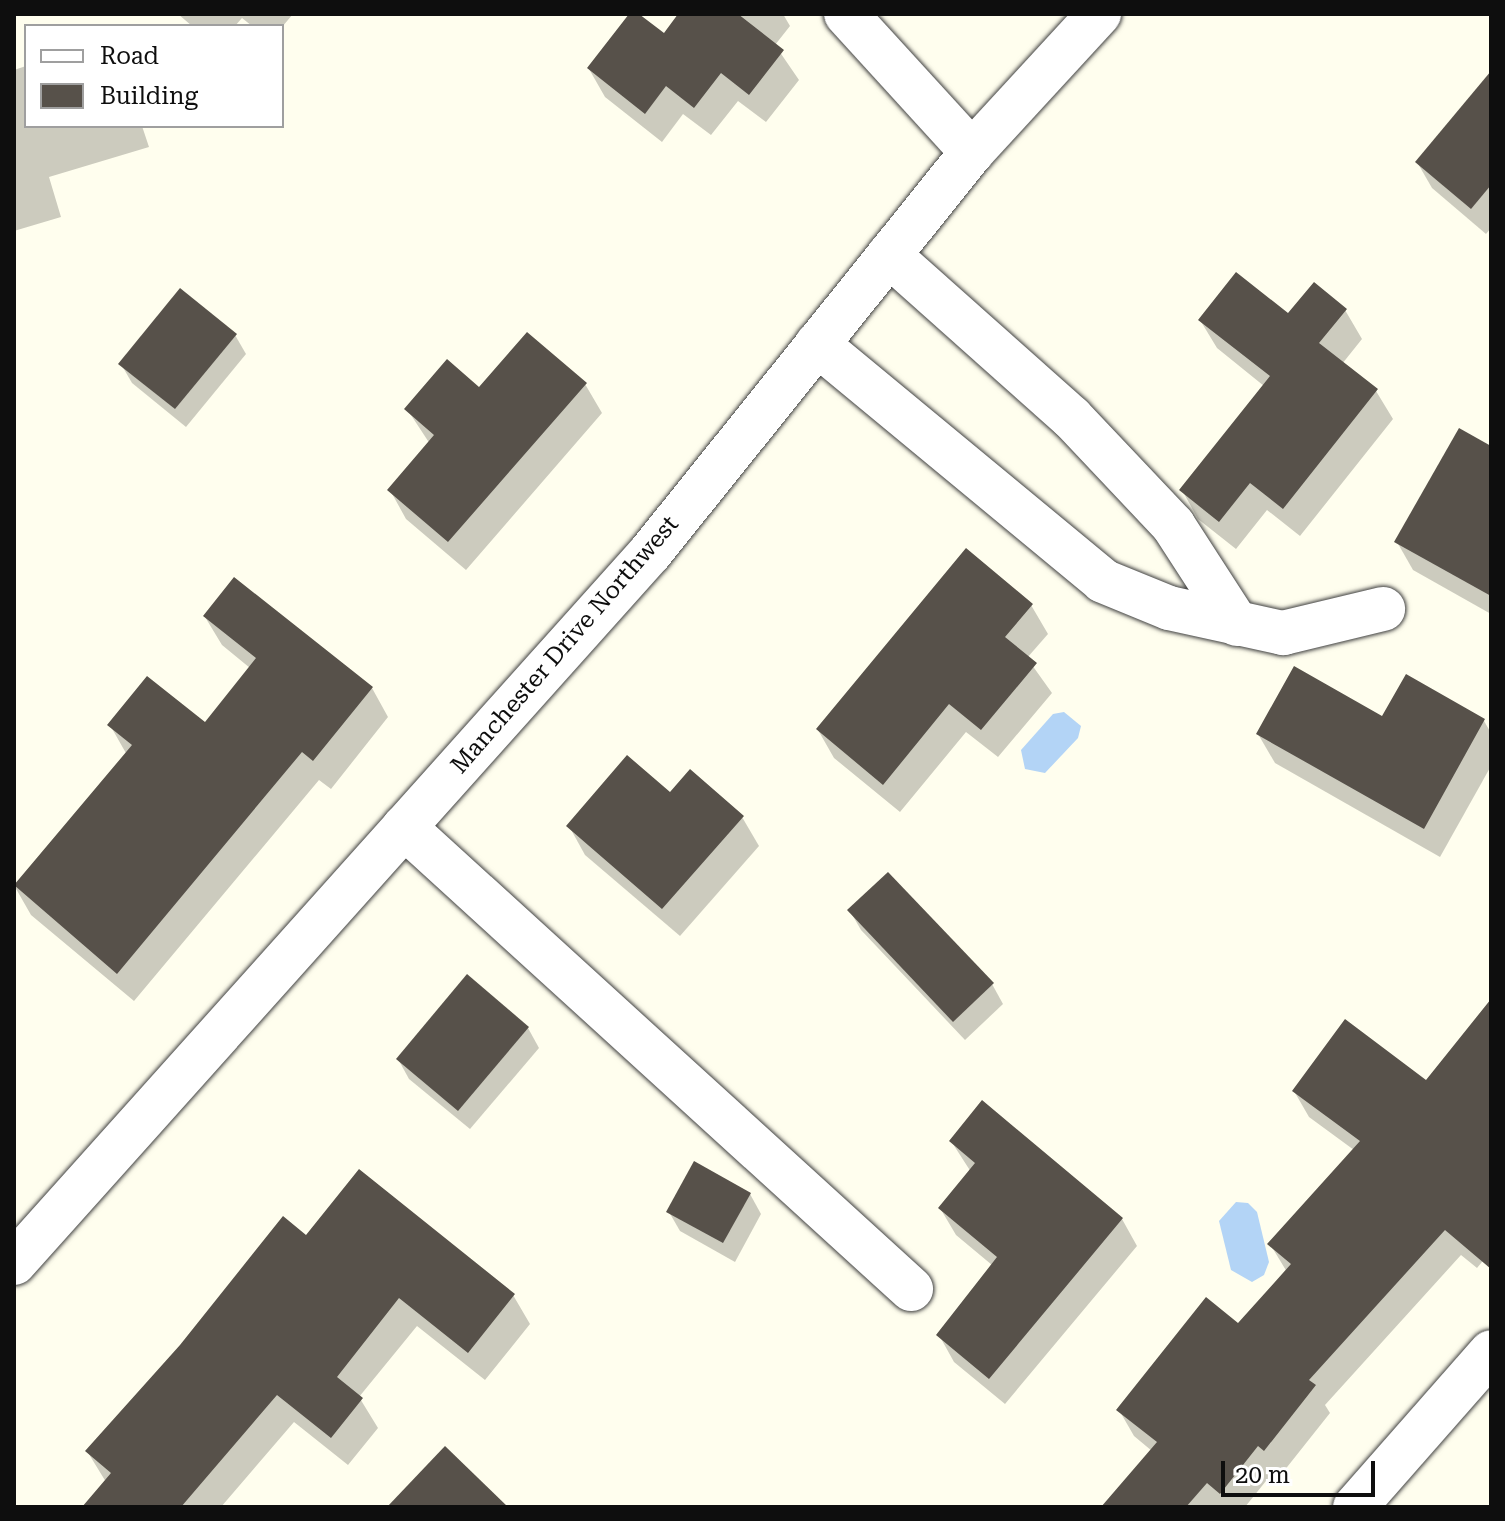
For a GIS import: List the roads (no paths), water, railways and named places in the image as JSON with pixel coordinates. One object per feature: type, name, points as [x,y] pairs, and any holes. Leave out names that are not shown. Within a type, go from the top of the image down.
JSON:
[{"type":"street","points":[[846,14],[972,152]]},
{"type":"street","name":"Manchester Drive Northwest","points":[[14,1263],[650,553],[972,152],[1099,14]]},
{"type":"street","points":[[889,255],[1081,428],[1173,525],[1237,624]]},
{"type":"street","points":[[817,344],[1103,581],[1169,608],[1283,633],[1383,609]]},
{"type":"street","points":[[404,827],[911,1289]]},
{"type":"street","points":[[1355,1507],[1491,1352]]},
{"type":"water","points":[[1064,712],[1081,726],[1078,738],[1045,773],[1025,769],[1021,750],[1053,714]]},
{"type":"water","points":[[1236,1202],[1248,1203],[1257,1212],[1269,1262],[1264,1275],[1252,1282],[1231,1270],[1219,1221]]}]
